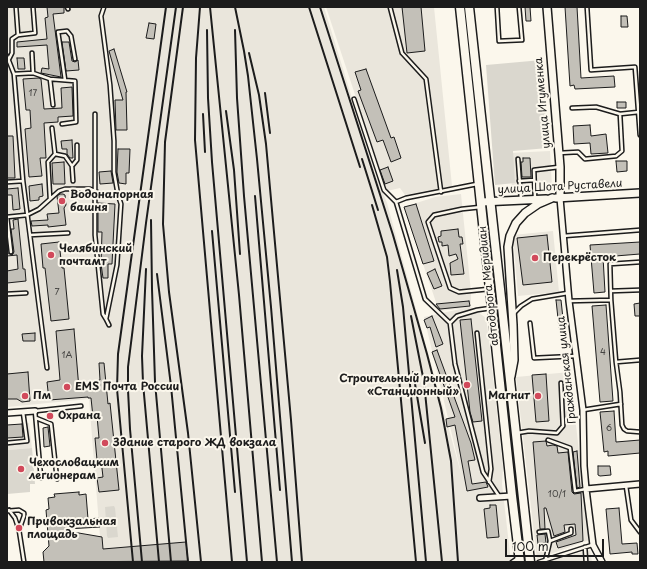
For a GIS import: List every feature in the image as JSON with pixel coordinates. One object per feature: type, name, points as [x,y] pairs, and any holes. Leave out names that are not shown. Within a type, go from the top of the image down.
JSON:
[{"type":"main road","name":"автодорога Меридиан","points":[[460,7],[520,559]]},
{"type":"main road","name":"автодорога Меридиан","points":[[469,7],[530,562]]},
{"type":"street","name":"улица Игуменка","points":[[547,7],[560,167],[560,198]]},
{"type":"street","name":"улица Шота Руставели","points":[[481,204],[491,202],[640,193]]},
{"type":"street","points":[[511,380],[514,360],[508,247],[510,236],[516,224],[525,213],[538,204],[552,198]]},
{"type":"street","name":"Гражданская улица","points":[[560,198],[568,293],[583,410],[586,489],[593,545],[602,562]]},
{"type":"street","points":[[7,413],[35,411]]},
{"type":"street","points":[[586,489],[640,484]]},
{"type":"street","points":[[480,498],[512,496]]},
{"type":"lane","points":[[16,7],[18,35]]},
{"type":"lane","points":[[33,7],[35,33],[18,35],[12,39],[12,53],[8,57],[14,74],[23,181],[47,368]]},
{"type":"lane","points":[[104,7],[101,16],[110,85],[114,141],[114,172],[121,204],[117,265],[106,319]]},
{"type":"lane","points":[[390,7],[402,54],[426,79],[441,192]]},
{"type":"lane","points":[[497,7],[499,41],[522,40],[518,7]]},
{"type":"lane","points":[[587,7],[591,70],[635,67],[640,135]]},
{"type":"lane","points":[[65,80],[58,32],[67,31],[71,36],[75,59]]},
{"type":"lane","points":[[32,53],[33,73]]},
{"type":"lane","points":[[14,74],[33,73],[50,79],[75,81],[76,122],[62,124]]},
{"type":"lane","points":[[50,79],[52,105]]},
{"type":"lane","points":[[354,99],[384,190],[396,202],[425,299],[450,323],[455,364],[483,472],[499,497]]},
{"type":"lane","points":[[572,108],[596,107],[620,114],[638,112]]},
{"type":"lane","points":[[95,114],[95,235],[103,314],[108,325]]},
{"type":"lane","points":[[559,153],[578,152],[585,159],[616,156],[622,151],[620,114]]},
{"type":"lane","points":[[50,198],[48,162],[55,154],[52,128]]},
{"type":"lane","points":[[72,166],[77,160],[77,145]]},
{"type":"lane","points":[[55,154],[65,156],[72,166],[73,181]]},
{"type":"lane","points":[[518,159],[521,200]]},
{"type":"lane","points":[[535,199],[534,170],[560,167]]},
{"type":"lane","points":[[519,181],[534,180]]},
{"type":"lane","points":[[7,182],[23,181]]},
{"type":"lane","points":[[396,202],[406,198],[479,184]]},
{"type":"lane","points":[[11,252],[7,216],[27,215],[39,209],[59,191],[65,189],[90,189],[104,195],[118,195]]},
{"type":"lane","points":[[481,204],[434,215],[428,222],[450,288],[459,292],[490,289]]},
{"type":"lane","points":[[563,236],[640,230]]},
{"type":"lane","points":[[30,235],[68,233]]},
{"type":"lane","points":[[640,262],[610,264],[610,300],[620,392],[622,426],[627,431],[640,432]]},
{"type":"lane","points":[[610,291],[640,290]]},
{"type":"lane","points":[[7,294],[26,293]]},
{"type":"lane","points":[[512,315],[521,306],[532,300],[568,293]]},
{"type":"lane","points":[[569,301],[610,300]]},
{"type":"lane","points":[[450,323],[457,316],[477,310],[492,308]]},
{"type":"lane","points":[[530,323],[534,358],[576,356]]},
{"type":"lane","points":[[477,333],[491,469],[489,482]]},
{"type":"lane","points":[[616,362],[640,360]]},
{"type":"lane","points":[[516,433],[529,431],[557,433],[563,426],[561,384]]},
{"type":"lane","points":[[583,410],[621,404]]},
{"type":"lane","points":[[41,478],[35,411],[81,406]]},
{"type":"lane","points":[[7,443],[26,441],[23,412]]},
{"type":"lane","points":[[36,418],[51,424],[57,479]]},
{"type":"lane","points":[[548,440],[570,448],[575,491],[586,489]]},
{"type":"lane","points":[[626,485],[631,520],[640,532]]},
{"type":"lane","points":[[8,511],[19,510],[24,513],[19,530]]},
{"type":"lane","points":[[8,511],[15,518],[19,530],[24,562]]},
{"type":"lane","points":[[550,541],[571,533],[571,528]]},
{"type":"lane","points":[[539,532],[548,531],[550,541],[545,561]]},
{"type":"lane","points":[[540,562],[593,545]]},
{"type":"lane","points":[[585,547],[586,562]]},
{"type":"lane","points":[[512,562],[520,559]]},
{"type":"shaded area","points":[[7,7],[324,7],[375,173],[387,203],[462,477],[424,317],[465,308],[439,311],[404,207],[435,197],[461,194],[471,292],[471,307],[486,318],[489,340],[503,467],[502,484],[511,562],[102,562],[89,399],[7,407]]},
{"type":"shaded area","points":[[326,7],[434,7],[452,186],[405,195],[400,188],[387,191]]},
{"type":"shaded area","points":[[542,60],[548,148],[513,151],[515,183],[495,185],[486,65]]},
{"type":"shaded area","points":[[550,151],[552,187],[512,189],[509,153]]},
{"type":"shaded area","points":[[553,231],[559,292],[518,296],[513,235]]},
{"type":"shaded area","points":[[570,372],[589,540],[537,559],[516,377]]},
{"type":"shaded area","points":[[29,423],[32,448],[7,450],[7,425]]},
{"type":"shaded area","points":[[32,448],[35,484],[30,484],[30,492],[7,494],[7,450]]},
{"type":"shaded area","points":[[114,506],[118,537],[108,538],[105,507]]},
{"type":"shaded area","points":[[590,550],[592,562],[547,562],[549,561]]},
{"type":"building","points":[[47,7],[64,7],[64,13],[53,14],[61,77],[41,73],[42,68],[49,69],[47,45],[17,47],[17,42],[47,39],[45,18],[48,17]]},
{"type":"building","points":[[402,7],[421,7],[425,51],[407,53]]},
{"type":"building","points":[[525,7],[530,7],[531,21],[526,21]]},
{"type":"building","points":[[565,7],[577,7],[581,78],[614,76],[615,87],[575,89],[574,85],[570,86]]},
{"type":"building","points":[[621,16],[627,16],[628,27],[621,27]]},
{"type":"building","points":[[149,23],[156,24],[154,39],[146,38]]},
{"type":"building","points":[[62,42],[69,42],[72,61],[75,62],[78,60],[79,70],[66,71]]},
{"type":"building","points":[[114,49],[127,92],[127,130],[116,130],[115,100],[123,100],[109,51]]},
{"type":"building","points":[[17,58],[24,58],[25,69],[18,69]]},
{"type":"building","points":[[366,69],[391,138],[394,137],[401,158],[391,162],[383,140],[377,142],[358,91],[361,90],[355,72]]},
{"type":"building","points":[[23,79],[41,79],[44,109],[62,108],[61,88],[72,87],[73,116],[58,117],[58,122],[44,123],[46,158],[40,158],[42,176],[29,177],[25,129],[31,128],[30,110],[26,110]]},
{"type":"building","points":[[617,102],[626,102],[626,108],[617,108]]},
{"type":"building","points":[[590,125],[591,136],[606,134],[608,153],[591,154],[590,143],[574,144],[573,126]]},
{"type":"building","points":[[7,136],[13,136],[15,178],[7,178]]},
{"type":"building","points":[[72,140],[73,158],[70,158],[67,154],[67,149],[62,149],[61,141]]},
{"type":"building","points":[[118,149],[130,149],[129,173],[126,173],[126,184],[119,183],[117,172]]},
{"type":"building","points":[[523,158],[530,158],[531,177],[522,177],[521,162],[523,162]]},
{"type":"building","points":[[616,161],[627,161],[627,171],[617,172]]},
{"type":"building","points":[[64,162],[65,184],[53,184],[52,163]]},
{"type":"building","points":[[388,167],[393,181],[385,184],[380,170]]},
{"type":"building","points":[[111,171],[113,183],[100,184],[99,172]]},
{"type":"building","points":[[42,184],[43,196],[39,197],[39,200],[30,201],[29,186]]},
{"type":"building","points":[[18,188],[20,209],[13,210],[12,195],[7,195],[7,189]]},
{"type":"building","points":[[60,194],[65,195],[66,205],[64,208],[66,225],[48,227],[48,225],[32,226],[31,221],[48,220],[47,214],[59,213],[57,196]]},
{"type":"building","points":[[98,203],[115,204],[112,264],[108,264],[108,278],[103,278],[101,264],[102,232],[98,232]]},
{"type":"building","points":[[416,204],[434,261],[423,264],[404,207]]},
{"type":"building","points":[[18,219],[23,269],[25,269],[26,281],[7,283],[7,271],[18,269],[17,255],[7,256],[7,241],[8,253],[12,255],[14,252],[11,229],[14,229],[13,220]]},
{"type":"building","points":[[458,229],[459,237],[462,237],[463,244],[460,244],[464,274],[451,275],[450,263],[458,259],[456,254],[449,256],[448,245],[442,246],[442,242],[439,242],[438,237],[441,236],[441,231]]},
{"type":"building","points":[[547,235],[552,282],[523,285],[517,238]]},
{"type":"building","points":[[59,242],[62,268],[64,268],[69,319],[51,321],[41,244]]},
{"type":"building","points":[[640,242],[640,254],[603,257],[605,292],[594,293],[590,245]]},
{"type":"building","points":[[435,269],[442,286],[434,289],[427,273]]},
{"type":"building","points":[[556,300],[561,300],[564,328],[559,328]]},
{"type":"building","points":[[469,301],[470,306],[440,309],[436,304]]},
{"type":"building","points":[[640,303],[640,316],[635,316],[634,304]]},
{"type":"building","points":[[606,305],[613,401],[600,402],[592,306]]},
{"type":"building","points":[[432,316],[443,344],[436,347],[430,327],[427,328],[424,320]]},
{"type":"building","points":[[471,319],[482,421],[473,422],[470,412],[460,320]]},
{"type":"building","points":[[74,329],[79,389],[96,387],[96,381],[100,380],[99,363],[104,363],[108,404],[110,403],[119,490],[99,492],[97,478],[103,477],[101,460],[97,460],[95,438],[99,438],[97,416],[93,417],[91,398],[49,400],[47,382],[60,380],[56,331]]},
{"type":"building","points":[[35,333],[35,341],[23,341],[22,334]]},
{"type":"building","points":[[437,350],[471,443],[475,460],[468,461],[472,484],[486,482],[488,487],[467,491],[455,425],[447,427],[446,419],[455,417],[432,352]]},
{"type":"building","points":[[28,372],[30,401],[22,402],[17,399],[7,399],[7,374]]},
{"type":"building","points":[[546,374],[549,421],[536,422],[532,375]]},
{"type":"building","points":[[614,411],[616,442],[640,440],[640,453],[608,456],[608,451],[604,452],[600,412]]},
{"type":"building","points":[[22,424],[23,437],[7,438],[7,425]]},
{"type":"building","points":[[48,427],[50,446],[44,447],[43,428]]},
{"type":"building","points":[[546,441],[547,446],[557,446],[558,453],[568,452],[572,492],[574,494],[581,493],[583,541],[558,548],[556,542],[576,535],[575,524],[564,525],[565,532],[554,536],[546,508],[544,508],[545,529],[540,529],[533,442]]},
{"type":"building","points":[[577,451],[580,487],[577,488],[573,452]]},
{"type":"building","points":[[598,466],[610,466],[611,475],[598,475]]},
{"type":"building","points":[[79,492],[79,495],[86,494],[88,519],[99,518],[100,527],[67,529],[67,531],[102,537],[103,549],[186,542],[188,561],[44,562],[43,552],[49,546],[46,510],[49,509],[48,498],[55,497],[54,494]]},
{"type":"building","points":[[490,505],[496,505],[499,537],[487,538],[484,509],[490,508]]},
{"type":"building","points":[[619,508],[622,544],[637,543],[638,554],[632,554],[632,552],[610,554],[606,509]]},
{"type":"building","points":[[545,534],[546,543],[538,544],[537,535]]},
{"type":"railway","points":[[133,562],[117,389],[118,354],[166,7]]},
{"type":"railway","points":[[142,562],[130,429],[128,367],[176,7]]},
{"type":"railway","points":[[183,7],[165,142],[163,224],[169,292],[188,433],[201,562]]},
{"type":"railway","points":[[200,7],[196,58],[195,140],[232,562]]},
{"type":"railway","points":[[210,7],[239,295],[262,562]]},
{"type":"railway","points":[[235,7],[248,76],[257,159],[292,562]]},
{"type":"railway","points":[[309,7],[360,167]]},
{"type":"railway","points":[[320,7],[393,235],[441,408],[451,461],[458,562]]},
{"type":"railway","points":[[207,30],[208,98],[212,162],[247,562]]},
{"type":"railway","points":[[235,30],[237,98],[244,196],[277,562]]},
{"type":"railway","points":[[249,53],[259,95],[266,144],[291,420],[302,562]]},
{"type":"railway","points":[[265,93],[270,133]]},
{"type":"railway","points":[[226,111],[234,170],[240,254]]},
{"type":"railway","points":[[203,114],[205,152]]},
{"type":"railway","points":[[362,159],[378,210]]},
{"type":"railway","points":[[255,196],[280,490]]},
{"type":"railway","points":[[372,205],[387,257],[416,562]]},
{"type":"railway","points":[[151,220],[155,382],[171,562]]},
{"type":"railway","points":[[212,231],[235,492]]},
{"type":"railway","points":[[146,269],[142,356],[143,383],[159,562]]},
{"type":"railway","points":[[397,270],[403,307],[426,562]]},
{"type":"railway","points":[[157,274],[171,386],[188,562]]},
{"type":"railway","points":[[411,316],[424,382],[442,562]]},
{"type":"railway","points":[[413,372],[425,443]]},
{"type":"place","name":"Водонапорная башня","points":[[62,201]]},
{"type":"place","name":"Челябинский почтамт","points":[[51,255]]},
{"type":"place","name":"Перекрёсток","points":[[535,258]]},
{"type":"place","name":"Строительный рынок «Станционный»","points":[[467,385]]},
{"type":"place","name":"EMS Почта России","points":[[67,387]]},
{"type":"place","name":"Пм","points":[[25,396]]},
{"type":"place","name":"Магнит","points":[[538,396]]},
{"type":"place","name":"Охрана","points":[[50,416]]},
{"type":"place","name":"Здание старого ЖД вокзала","points":[[105,443]]},
{"type":"place","name":"Чехословацким легионерам","points":[[21,469]]},
{"type":"place","name":"Привокзальная площадь","points":[[19,528]]}]
